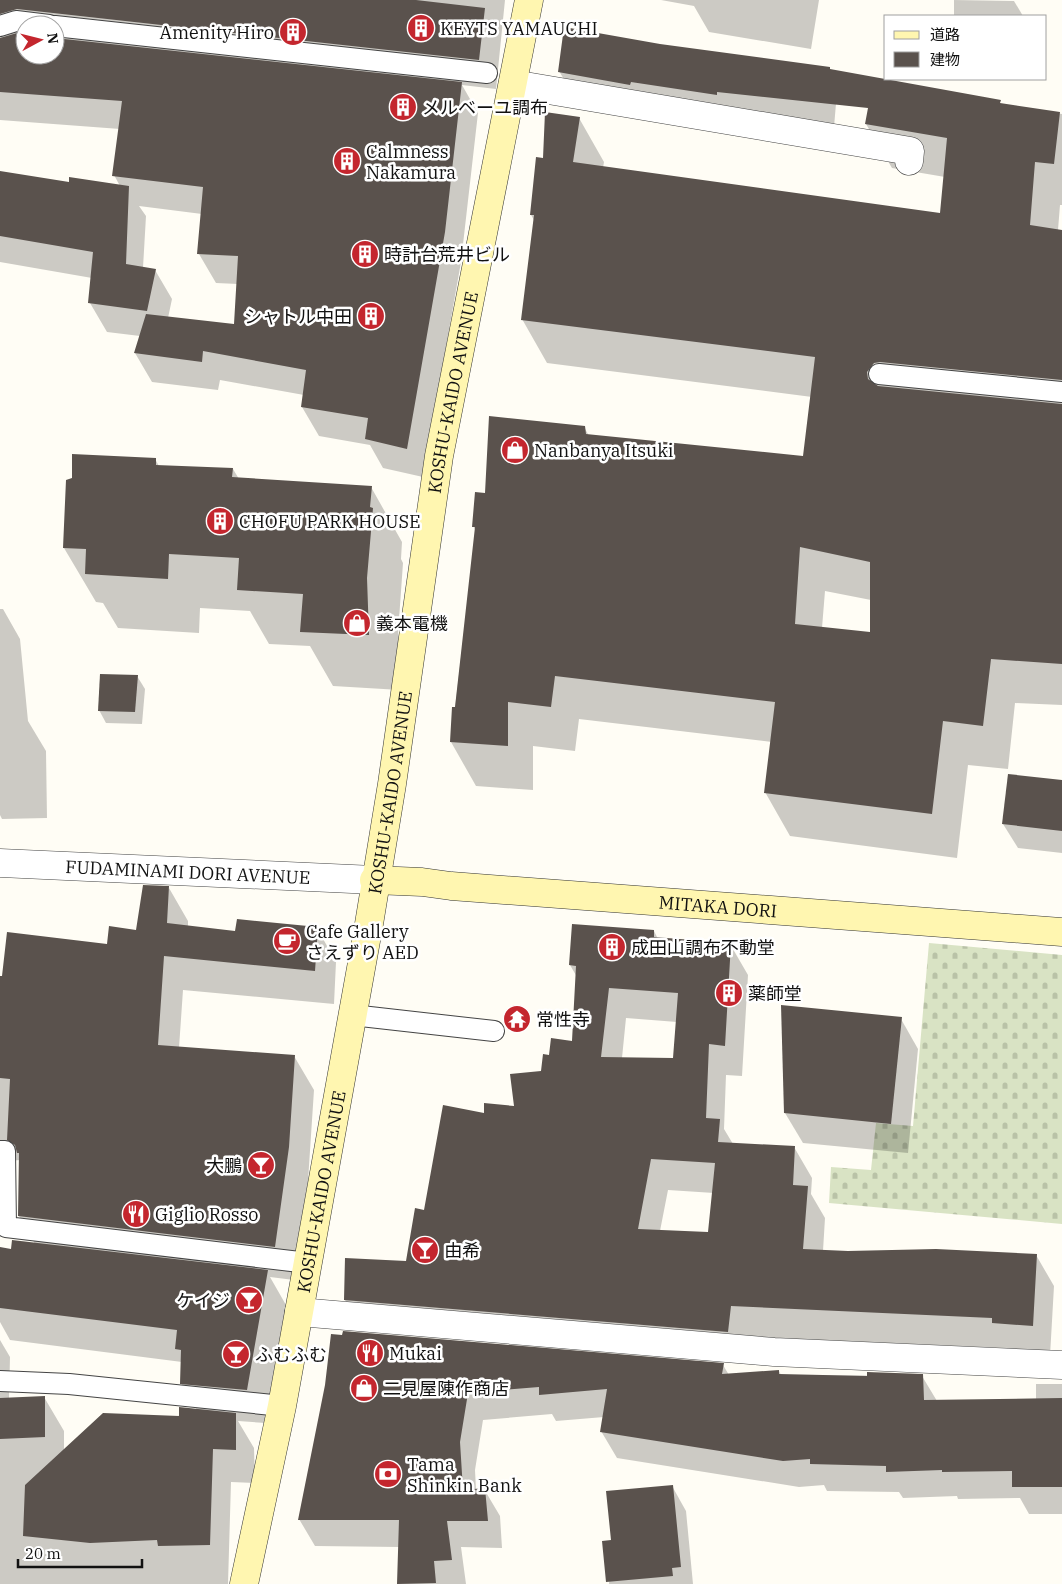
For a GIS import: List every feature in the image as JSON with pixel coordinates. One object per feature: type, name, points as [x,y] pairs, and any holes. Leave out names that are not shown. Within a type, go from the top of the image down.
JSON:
[{"type":"main road","name":"KOSHU-KAIDO AVENUE","points":[[244,1584],[282,1406],[392,784],[439,456],[529,0]]},
{"type":"main road","name":"MITAKA DORI","points":[[374,880],[422,882],[451,886],[1062,932]]},
{"type":"street","points":[[513,84],[813,145],[910,151],[909,161]]},
{"type":"street","name":"FUDAMINAMI DORI AVENUE","points":[[0,863],[374,880]]},
{"type":"street","points":[[299,1312],[774,1352],[1062,1366]]},
{"type":"lane","points":[[0,26],[15,22]]},
{"type":"lane","points":[[65,27],[487,73]]},
{"type":"lane","points":[[879,374],[1062,392]]},
{"type":"lane","points":[[352,1015],[494,1031]]},
{"type":"lane","points":[[0,1151],[4,1151],[6,1227],[308,1263]]},
{"type":"lane","points":[[0,1381],[69,1384],[282,1406]]},
{"type":"green space","points":[[929,943],[1062,955],[1062,1224],[829,1203],[831,1167],[871,1170],[876,1123],[913,1126]]},
{"type":"building","points":[[0,0],[416,0],[485,8],[479,60],[17,9],[0,14]]},
{"type":"building","points":[[564,27],[660,44],[830,67],[830,69],[884,80],[1001,100],[1000,103],[1060,112],[1054,164],[1035,162],[1030,225],[1062,230],[1062,380],[880,362],[874,363],[867,372],[868,379],[878,386],[1062,404],[1062,664],[991,659],[983,726],[943,721],[932,814],[764,793],[775,702],[555,676],[551,707],[508,702],[508,746],[450,742],[452,707],[455,707],[475,527],[472,527],[475,492],[485,493],[489,416],[585,426],[586,434],[803,456],[815,357],[521,320],[534,215],[530,215],[536,157],[543,158],[545,112],[580,117],[573,162],[940,213],[947,138],[865,124],[868,108],[717,92],[717,95],[631,82],[630,85],[558,72]],"holes":[[[800,547],[870,562],[870,632],[795,624]]]},
{"type":"building","points":[[15,34],[15,65],[65,65],[65,39],[462,82],[445,232],[407,449],[365,439],[368,418],[301,407],[306,370],[203,351],[202,362],[134,353],[146,314],[234,324],[238,256],[197,254],[203,187],[112,176],[122,101],[0,92],[0,38]]},
{"type":"building","points":[[0,171],[69,182],[69,177],[129,186],[126,264],[156,269],[147,311],[88,303],[93,252],[0,236]]},
{"type":"building","name":"CHOFU PARK HOUSE","points":[[72,454],[156,458],[156,465],[233,468],[232,477],[372,486],[370,507],[373,508],[367,578],[369,635],[300,632],[303,594],[237,590],[239,558],[169,554],[168,579],[85,574],[86,549],[63,548],[66,480],[72,478]]},
{"type":"building","points":[[100,674],[138,675],[135,712],[98,711]]},
{"type":"building","points":[[1008,774],[1062,780],[1062,831],[1002,824]]},
{"type":"building","points":[[143,885],[169,886],[167,923],[235,931],[237,919],[318,927],[315,971],[164,956],[158,1045],[295,1055],[289,1147],[275,1247],[18,1216],[19,1153],[17,1153],[15,1145],[7,1140],[10,1079],[0,1078],[0,976],[2,976],[7,932],[107,944],[109,926],[136,930]]},
{"type":"building","points":[[572,924],[654,930],[654,937],[731,943],[725,1046],[709,1044],[706,1118],[720,1119],[718,1142],[795,1146],[793,1185],[808,1186],[803,1249],[848,1251],[936,1249],[1037,1254],[1033,1326],[992,1323],[992,1318],[731,1306],[728,1332],[344,1300],[345,1258],[406,1261],[415,1208],[424,1210],[443,1105],[484,1113],[484,1103],[514,1106],[510,1074],[541,1071],[543,1054],[549,1055],[551,1038],[572,1041],[576,966],[569,965]],"holes":[[[609,988],[678,993],[673,1058],[601,1057]],[[651,1159],[715,1163],[708,1232],[638,1229]]]},
{"type":"building","points":[[781,1005],[902,1017],[891,1124],[784,1113]]},
{"type":"building","points":[[12,1240],[268,1270],[247,1390],[180,1384],[181,1350],[175,1349],[177,1330],[0,1308],[0,1247],[11,1249]]},
{"type":"building","points":[[343,1331],[724,1363],[722,1374],[779,1370],[779,1374],[867,1376],[867,1372],[923,1374],[924,1400],[1062,1398],[1062,1487],[1012,1487],[1012,1471],[942,1472],[942,1470],[886,1472],[886,1466],[810,1464],[810,1459],[783,1461],[600,1432],[607,1389],[539,1395],[539,1387],[468,1393],[460,1442],[463,1490],[485,1488],[488,1521],[447,1521],[452,1560],[434,1561],[436,1583],[397,1584],[399,1520],[298,1520],[325,1385],[331,1334],[342,1335]]},
{"type":"building","points":[[45,1396],[45,1437],[0,1439],[0,1398]]},
{"type":"building","points":[[179,1407],[236,1413],[236,1450],[213,1449],[210,1545],[158,1546],[157,1540],[90,1543],[23,1536],[25,1485],[103,1413],[179,1416]]},
{"type":"building","points":[[673,1485],[681,1567],[672,1568],[673,1576],[606,1582],[602,1541],[611,1540],[606,1491]]},
{"type":"place","name":"KEYTS YAMAUCHI","points":[[421,28]]},
{"type":"place","name":"Amenity Hiro","points":[[293,32]]},
{"type":"place","name":"メルベーユ調布","points":[[403,107]]},
{"type":"place","name":"Calmness Nakamura","points":[[347,161]]},
{"type":"place","name":"時計台荒井ビル","points":[[365,254]]},
{"type":"place","name":"シャトル中田","points":[[371,316]]},
{"type":"place","name":"Nanbanya Itsuki","points":[[515,450]]},
{"type":"place","name":"CHOFU PARK HOUSE","points":[[220,521]]},
{"type":"place","name":"義本電機","points":[[357,623]]},
{"type":"place","name":"Cafe Gallery さえずり AED","points":[[287,941]]},
{"type":"place","name":"成田山調布不動堂","points":[[612,947]]},
{"type":"place","name":"薬師堂","points":[[729,993]]},
{"type":"place","name":"常性寺","points":[[517,1019]]},
{"type":"place","name":"大鵬","points":[[261,1165]]},
{"type":"place","name":"Giglio Rosso","points":[[136,1214]]},
{"type":"place","name":"由希","points":[[425,1250]]},
{"type":"place","name":"ケイジ","points":[[249,1300]]},
{"type":"place","name":"Mukai","points":[[370,1353]]},
{"type":"place","name":"ふむふむ","points":[[236,1354]]},
{"type":"place","name":"二見屋陳作商店","points":[[364,1388]]},
{"type":"place","name":"Tama Shinkin Bank","points":[[388,1474]]}]
